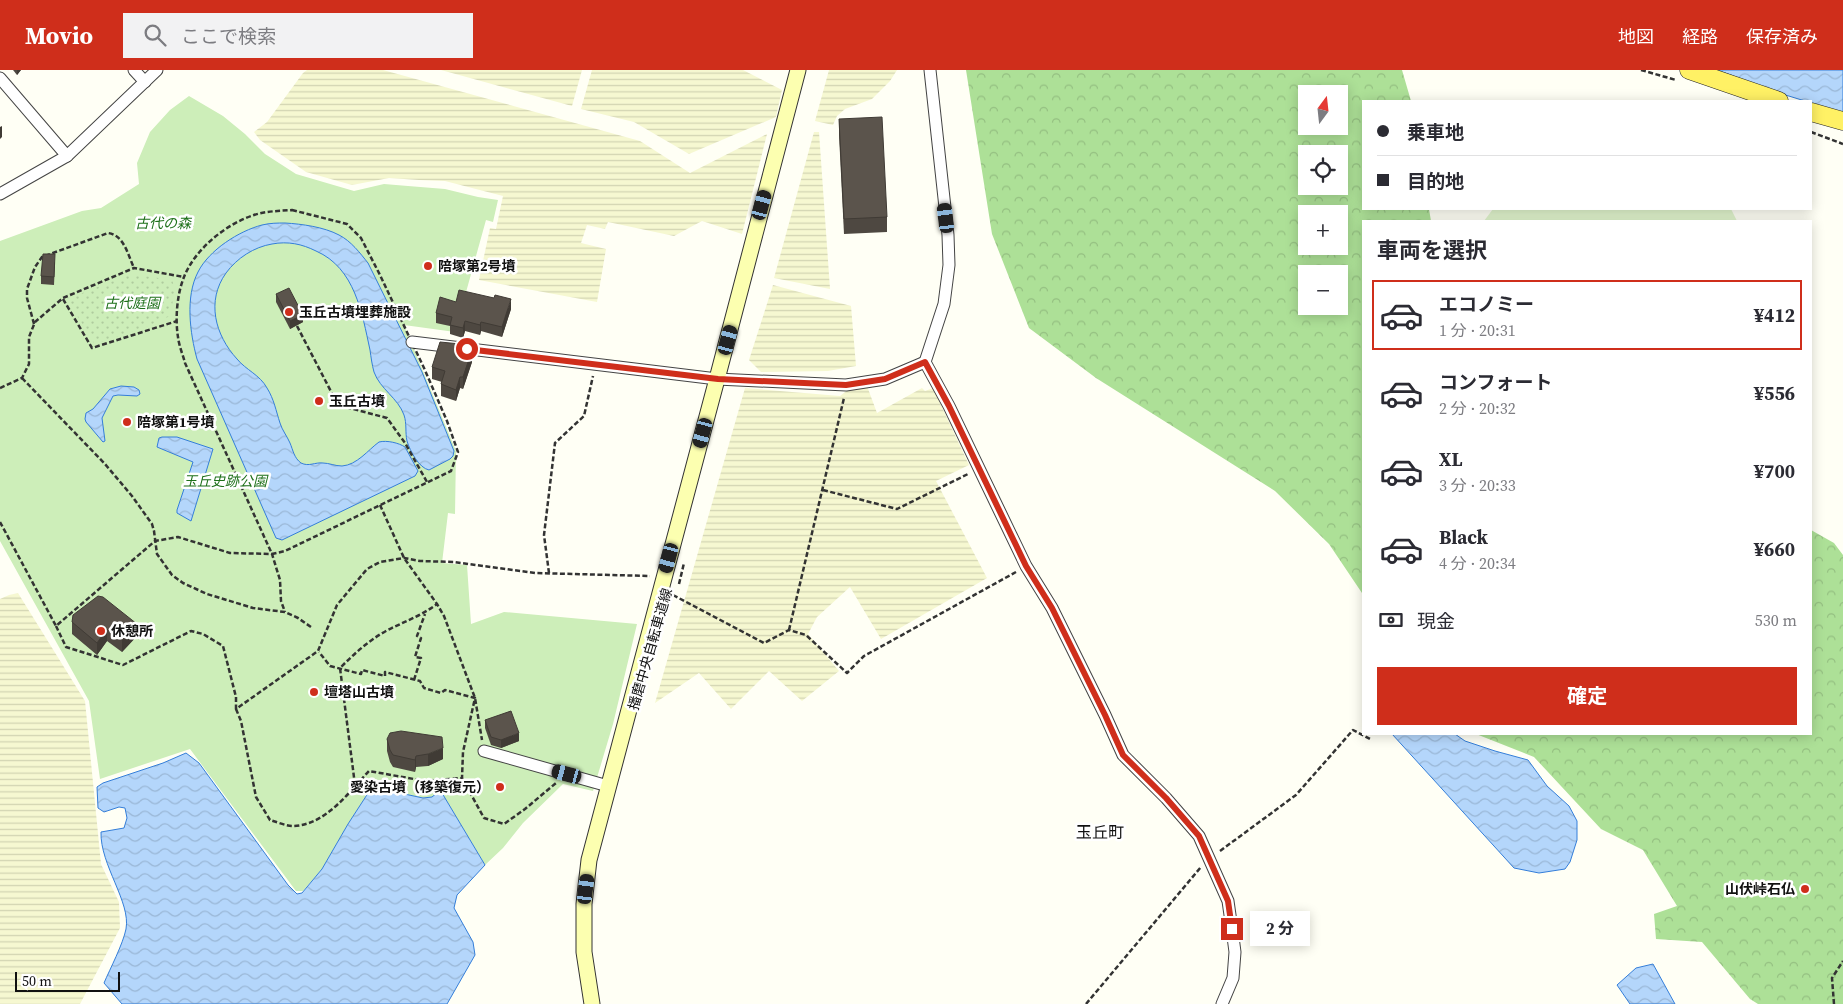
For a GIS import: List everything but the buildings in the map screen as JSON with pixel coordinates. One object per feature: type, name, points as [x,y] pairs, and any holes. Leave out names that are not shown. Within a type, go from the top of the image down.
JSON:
[{"type":"main road","points":[[1689,70],[1776,100]]},
{"type":"main road","points":[[1812,112],[1843,122]]},
{"type":"street","points":[[134,70],[144,82]]},
{"type":"street","points":[[0,194],[67,156],[157,70]]},
{"type":"street","points":[[592,1004],[584,952],[584,904],[589,860],[608,786],[666,587],[798,70]]},
{"type":"street","points":[[930,70],[948,235],[949,265],[944,304],[925,362],[1026,566],[1052,608],[1123,755],[1166,798],[1199,836],[1228,901],[1232,929],[1235,952],[1233,978],[1222,1004]]},
{"type":"street","points":[[0,78],[67,156]]},
{"type":"street","points":[[412,342],[718,379],[846,385],[885,379],[925,362]]},
{"type":"street","points":[[484,752],[608,786]]},
{"type":"path","points":[[1812,132],[1843,144]]},
{"type":"path","points":[[56,626],[155,541],[178,537],[230,553],[272,554],[285,551],[450,471],[458,449],[412,342],[361,238],[347,224],[292,210],[253,215],[231,226],[212,239],[192,262],[184,277],[178,301],[177,322],[178,339],[185,363],[272,554],[280,580],[281,602],[285,612]]},
{"type":"path","points":[[34,324],[27,298],[27,289],[34,267],[42,257],[108,233],[120,238],[134,268]]},
{"type":"path","points":[[0,388],[22,378],[29,364],[30,337],[35,322],[63,298],[134,268],[184,277]]},
{"type":"path","points":[[63,298],[92,348],[177,322]]},
{"type":"path","points":[[297,326],[338,404],[387,418],[405,443],[426,482]]},
{"type":"path","points":[[548,573],[544,535],[555,444],[584,416],[596,365]]},
{"type":"path","points":[[22,378],[105,464],[132,496],[152,524],[157,554],[172,575],[183,583],[207,594],[253,608],[285,612],[311,627]]},
{"type":"path","points":[[789,630],[846,385]]},
{"type":"path","points":[[823,490],[897,509],[979,469]]},
{"type":"path","points":[[380,505],[404,558],[444,616],[474,698],[484,752]]},
{"type":"path","points":[[0,522],[66,647],[122,665],[191,631],[202,634],[223,646],[236,697],[236,709],[241,721],[256,798],[270,820],[291,826],[310,824],[328,812],[369,771],[425,782],[462,778]]},
{"type":"path","points":[[236,709],[318,651],[337,605],[367,570],[380,562],[404,558],[420,561],[454,562],[666,587],[764,642],[789,630],[806,635],[847,673],[864,656],[1026,566]]},
{"type":"path","name":"播磨中央自転車道線","points":[[672,603],[666,587],[685,562]]},
{"type":"path","points":[[340,668],[360,648],[385,632],[425,613],[437,604]]},
{"type":"path","points":[[414,680],[421,658],[415,657],[421,638],[417,636],[425,613]]},
{"type":"path","points":[[318,651],[330,666],[361,674],[362,670],[385,676],[385,672],[420,682],[424,688],[441,693],[445,690],[474,698]]},
{"type":"path","points":[[340,668],[355,785]]},
{"type":"path","points":[[474,698],[463,752],[462,778],[484,818],[504,824],[567,774]]},
{"type":"path","points":[[1834,1004],[1832,978],[1843,961]]},
{"type":"green space","points":[[307,70],[383,70],[640,141],[690,173],[767,134],[742,234],[702,221],[674,236],[608,222],[605,229],[587,225],[581,243],[606,249],[597,302],[479,280],[490,228],[496,229],[503,196],[445,181],[389,178],[352,185],[306,172],[260,140],[254,132],[267,122]]},
{"type":"green space","points":[[441,70],[582,70],[572,106]]},
{"type":"green space","points":[[592,70],[743,70],[782,90],[776,117],[689,154],[634,122],[581,109]]},
{"type":"green space","points":[[829,70],[897,70],[890,81],[872,99],[845,109],[837,116],[833,125],[815,121]]},
{"type":"green space","points":[[966,70],[1402,70],[1411,100],[1362,100],[1362,210],[1429,210],[1431,220],[1362,220],[1362,593],[1329,544],[1275,491],[1096,378],[1029,328],[992,234]]},
{"type":"green space","name":"玉丘史跡公園","points":[[189,96],[223,116],[265,154],[296,174],[354,191],[384,184],[445,189],[498,200],[493,222],[486,220],[455,332],[404,325],[456,451],[455,514],[448,513],[442,563],[467,565],[471,624],[504,612],[637,624],[613,724],[593,791],[563,784],[523,823],[503,848],[485,865],[442,793],[438,792],[432,797],[423,798],[372,787],[322,869],[303,891],[296,891],[190,749],[100,779],[89,701],[0,541],[0,241],[82,211],[101,208],[139,184],[137,163],[150,132],[170,110]]},
{"type":"green space","points":[[814,132],[819,132],[830,289],[774,278]]},
{"type":"green space","points":[[1492,210],[1732,210],[1736,220],[1485,220]]},
{"type":"green space","name":"古代庭園","points":[[131,274],[172,280],[175,289],[170,316],[148,326],[94,343],[67,299]]},
{"type":"green space","points":[[773,285],[851,306],[856,366],[828,371],[761,372],[749,360]]},
{"type":"green space","points":[[867,386],[877,413],[922,388],[925,391],[933,388],[969,465],[936,481],[987,578],[881,639],[850,587],[817,617],[808,634],[839,671],[802,701],[769,671],[731,709],[699,673],[655,703],[745,388],[840,396],[849,389]]},
{"type":"green space","points":[[1812,531],[1834,543],[1843,555],[1843,1004],[1758,1004],[1750,999],[1702,942],[1656,939],[1654,914],[1677,906],[1643,850],[1601,829],[1534,757],[1479,735],[1812,735]]},
{"type":"green space","points":[[18,593],[85,701],[101,864],[119,902],[120,928],[80,1004],[0,1004],[0,599]]},
{"type":"water","points":[[1717,70],[1843,70],[1843,114],[1812,103],[1812,100],[1802,100]]},
{"type":"water","points":[[285,223],[313,226],[339,235],[351,244],[368,263],[422,372],[454,451],[450,459],[429,470],[425,469],[415,458],[407,441],[405,418],[401,409],[398,403],[380,384],[374,372],[360,307],[355,293],[340,268],[316,251],[295,244],[265,245],[246,254],[226,273],[220,284],[216,295],[216,318],[229,350],[264,383],[273,401],[281,426],[297,459],[307,465],[328,463],[339,466],[347,465],[353,463],[382,441],[396,443],[405,447],[418,471],[415,476],[282,540],[276,538],[197,359],[192,338],[190,304],[191,292],[198,272],[209,256],[225,242],[265,224]]},
{"type":"water","points":[[121,386],[134,387],[139,390],[140,394],[137,396],[113,396],[102,418],[105,441],[103,442],[86,422],[86,413],[93,409],[110,389]]},
{"type":"water","points":[[177,437],[213,449],[191,521],[177,513],[177,510],[193,462],[157,447],[159,438]]},
{"type":"water","points":[[1393,735],[1456,735],[1465,741],[1528,760],[1547,786],[1569,806],[1577,821],[1577,840],[1570,862],[1565,869],[1539,873],[1514,868]]},
{"type":"water","points":[[186,753],[199,763],[288,885],[297,894],[302,893],[322,869],[372,787],[423,798],[432,797],[438,792],[442,793],[485,865],[457,895],[454,908],[473,942],[475,955],[447,1004],[122,1004],[104,983],[122,942],[126,929],[126,918],[120,895],[105,857],[101,832],[124,828],[127,818],[125,808],[119,807],[104,812],[98,808],[97,787],[103,783],[163,763]]},
{"type":"water","points":[[1653,964],[1675,1004],[1630,1004],[1617,985],[1636,968]]},
{"type":"place","name":"陪塚第2号墳","points":[[428,266]]},
{"type":"place","name":"玉丘古墳埋葬施設","points":[[289,312]]},
{"type":"place","name":"玉丘古墳","points":[[319,401]]},
{"type":"place","name":"陪塚第1号墳","points":[[127,422]]},
{"type":"place","name":"休憩所","points":[[101,631]]},
{"type":"place","name":"壇塔山古墳","points":[[314,692]]},
{"type":"place","name":"愛染古墳（移築復元）","points":[[500,787]]},
{"type":"place","name":"山伏峠石仏","points":[[1805,889]]},
{"type":"district","name":"玉丘町","points":[[1100,832]]},
{"type":"route","points":[[467,349],[718,379],[846,385],[885,379],[925,362],[949,406],[1026,566],[1052,608],[1123,755],[1140,770],[1199,836],[1228,901],[1232,929]]},
{"type":"park label","name":"古代の森","points":[[163,223]]}]
